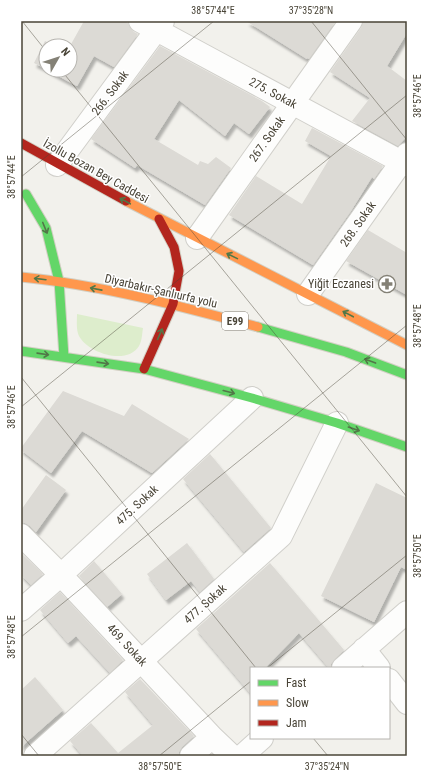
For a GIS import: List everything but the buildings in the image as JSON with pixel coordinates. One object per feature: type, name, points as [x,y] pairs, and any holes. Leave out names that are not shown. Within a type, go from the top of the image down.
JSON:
[{"type":"main road","name":"İzollu Bozan Bey Caddesi","points":[[21,143],[57,165],[159,219],[407,346]]},
{"type":"main road","points":[[24,191],[46,228],[59,281],[64,358]]},
{"type":"main road","points":[[144,369],[173,304],[179,271],[174,247],[159,219]]},
{"type":"main road","name":"Diyarbakır-Şanlıurfa yolu","points":[[21,277],[59,281],[173,304],[346,352],[407,375]]},
{"type":"main road","points":[[21,351],[144,369],[252,398],[336,423],[407,447]]},
{"type":"street","name":"267. Sokak","points":[[197,238],[351,21]]},
{"type":"street","name":"275. Sokak","points":[[153,24],[292,103],[405,160]]},
{"type":"street","name":"266. Sokak","points":[[57,165],[153,24]]},
{"type":"street","name":"268. Sokak","points":[[308,294],[405,160]]},
{"type":"street","name":"475. Sokak","points":[[21,610],[61,575],[252,398]]},
{"type":"street","name":"477. Sokak","points":[[35,756],[281,536],[336,423]]},
{"type":"street","name":"469. Sokak","points":[[21,535],[61,575],[212,737],[232,756]]},
{"type":"street","points":[[344,667],[407,612]]},
{"type":"street","points":[[364,649],[378,667]]},
{"type":"street","points":[[390,681],[407,703]]},
{"type":"street","points":[[191,756],[212,737]]},
{"type":"street","points":[[242,756],[261,739]]},
{"type":"green space","points":[[77,314],[143,328],[140,344],[133,352],[126,355],[117,356],[108,355],[90,348],[78,334]]},
{"type":"traffic: fast","points":[[26,194],[46,228],[59,281],[64,357]]},
{"type":"traffic: fast","points":[[258,327],[346,352],[407,375]]},
{"type":"traffic: fast","points":[[21,351],[144,369],[337,423],[407,447]]},
{"type":"traffic: slow","points":[[126,201],[407,345]]},
{"type":"traffic: slow","points":[[21,277],[81,285],[140,297],[258,327]]},
{"type":"traffic: jam","points":[[21,143],[126,201]]},
{"type":"traffic: jam","points":[[144,369],[173,304],[179,271],[174,247],[159,219]]},
{"type":"place","name":"Yiğit Eczanesi","points":[[387,284]]}]
